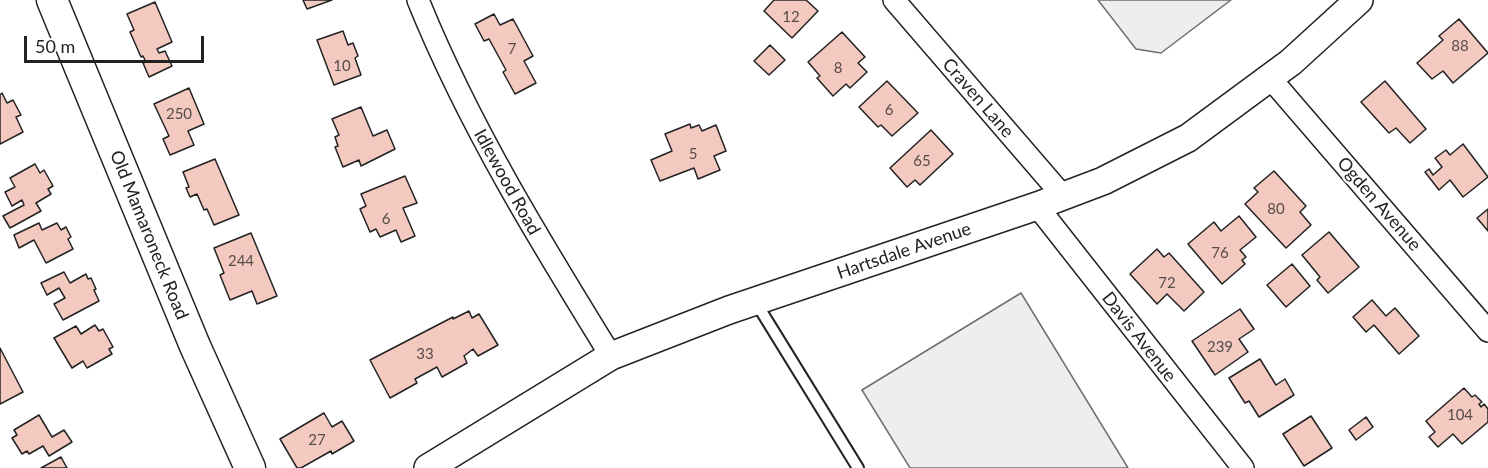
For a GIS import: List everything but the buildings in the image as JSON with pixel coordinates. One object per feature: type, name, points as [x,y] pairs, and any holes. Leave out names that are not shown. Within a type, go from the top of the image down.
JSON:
[{"type":"main road","name":"Old Mamaroneck Road","points":[[52,0],[195,346],[250,468]]},
{"type":"street","name":"Craven Lane","points":[[894,0],[1063,196]]},
{"type":"street","name":"Hartsdale Avenue","points":[[428,468],[611,356],[755,301],[1037,206],[1103,181],[1188,138],[1291,62],[1359,0]]},
{"type":"street","name":"Idlewood Road","points":[[426,4],[478,132],[532,227],[611,356]]},
{"type":"street","name":"Ogden Avenue","points":[[1270,78],[1488,331]]},
{"type":"street","name":"Davis Avenue","points":[[1037,206],[1243,468]]},
{"type":"lane","points":[[755,301],[858,468]]},
{"type":"shaded area","points":[[1098,0],[1231,0],[1161,53],[1136,49]]},
{"type":"shaded area","points":[[1021,293],[1128,468],[910,468],[862,390]]}]
